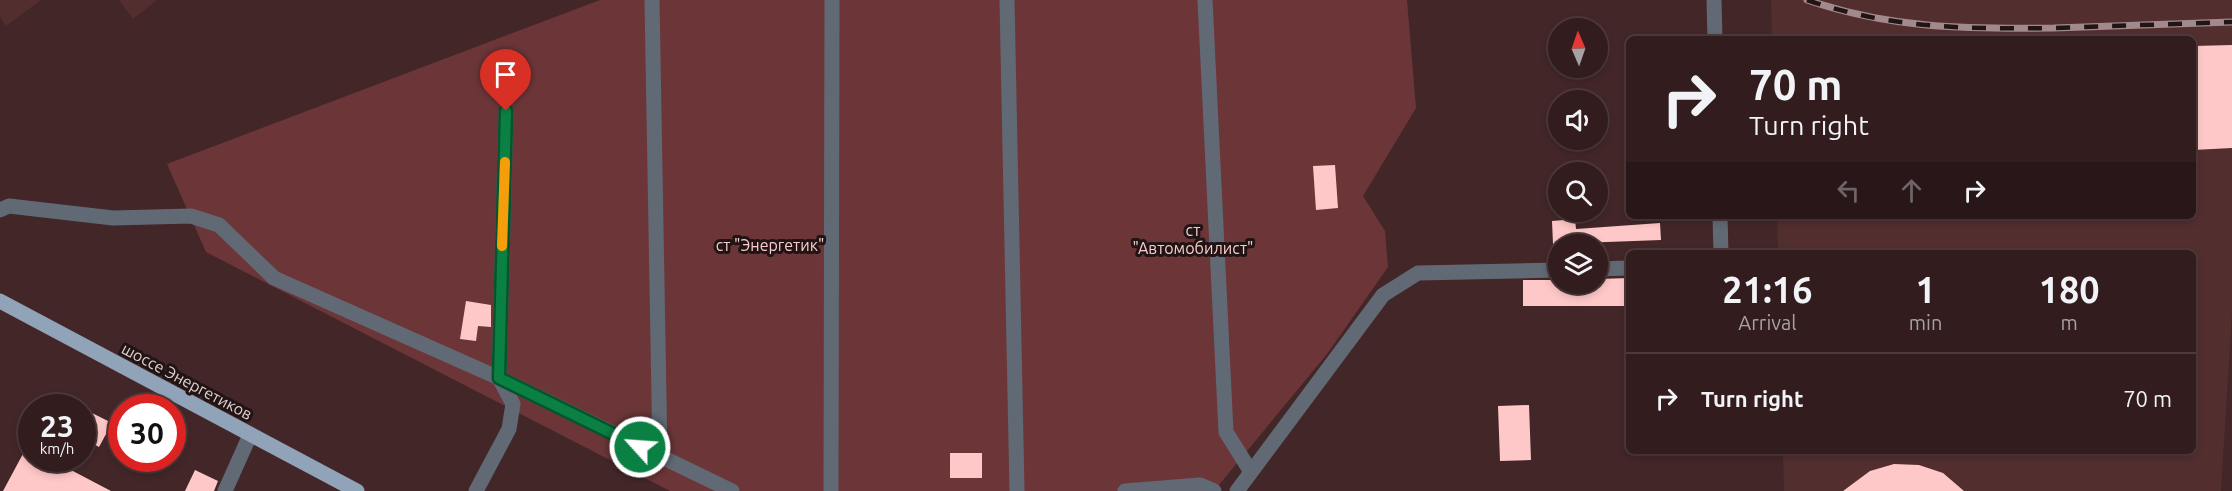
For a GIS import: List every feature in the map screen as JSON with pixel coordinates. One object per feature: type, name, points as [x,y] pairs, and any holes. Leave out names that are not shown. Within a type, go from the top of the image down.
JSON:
[{"type":"main road","name":"шоссе Энергетиков","points":[[0,301],[250,435],[339,487],[357,491]]},
{"type":"street","points":[[652,0],[660,456]]},
{"type":"street","points":[[831,491],[832,0]]},
{"type":"street","points":[[1007,0],[1017,491]]},
{"type":"street","points":[[1205,0],[1226,432],[1251,472]]},
{"type":"street","points":[[1714,0],[1715,36]]},
{"type":"street","points":[[476,491],[509,429],[513,404],[499,378],[506,111]]},
{"type":"street","points":[[0,210],[9,206],[113,218],[191,216],[219,225],[274,279],[499,378],[732,491]]},
{"type":"street","points":[[1720,219],[1721,250]]},
{"type":"street","points":[[1608,269],[1626,268]]},
{"type":"street","points":[[1237,491],[1383,295],[1418,273],[1548,270]]},
{"type":"street","points":[[225,491],[250,435]]},
{"type":"street","points":[[1125,491],[1200,485],[1214,491]]},
{"type":"shaded area","points":[[0,0],[41,0],[6,26],[0,17]]},
{"type":"shaded area","points":[[119,0],[157,0],[133,19]]},
{"type":"shaded area","points":[[1771,0],[2232,0],[2232,313],[2221,491],[1784,491],[1783,454],[2196,454],[2196,250],[1778,250],[1777,219],[2196,219],[2196,36],[1772,36]]},
{"type":"green space","name":"ст \"Энергетик\"","points":[[600,0],[1407,0],[1416,108],[1363,196],[1385,231],[1388,267],[1327,354],[1214,491],[670,491],[206,252],[167,164]]},
{"type":"building","points":[[2232,45],[2232,148],[2196,150],[2196,46]]},
{"type":"building","points":[[1335,165],[1338,208],[1316,210],[1313,166]]},
{"type":"building","points":[[1552,222],[1575,222],[1576,229],[1660,223],[1661,240],[1608,242],[1608,234],[1553,234]]},
{"type":"building","points":[[1626,278],[1626,306],[1523,306],[1523,280],[1548,280],[1548,294],[1608,294],[1608,279]]},
{"type":"building","points":[[466,301],[491,305],[491,327],[478,326],[476,341],[460,339]]},
{"type":"building","points":[[1529,405],[1531,460],[1500,461],[1498,406]]},
{"type":"building","points":[[96,415],[108,421],[108,430],[99,447],[96,445]]},
{"type":"building","points":[[950,453],[982,453],[982,478],[950,478]]},
{"type":"building","points":[[18,463],[18,472],[75,472],[111,491],[3,491]]},
{"type":"building","points":[[1894,464],[1919,465],[1943,473],[1964,491],[1843,491],[1870,471]]},
{"type":"building","points":[[195,470],[218,481],[214,491],[185,491]]},
{"type":"railway","points":[[1807,0],[1869,17],[1960,27],[2054,28],[2232,22]]},
{"type":"slow traffic","points":[[502,246],[505,162]]},
{"type":"route","points":[[506,111],[499,378],[640,447]]},
{"type":"park label","name":"ст \"Автомобилист\"","points":[[1193,239]]}]
